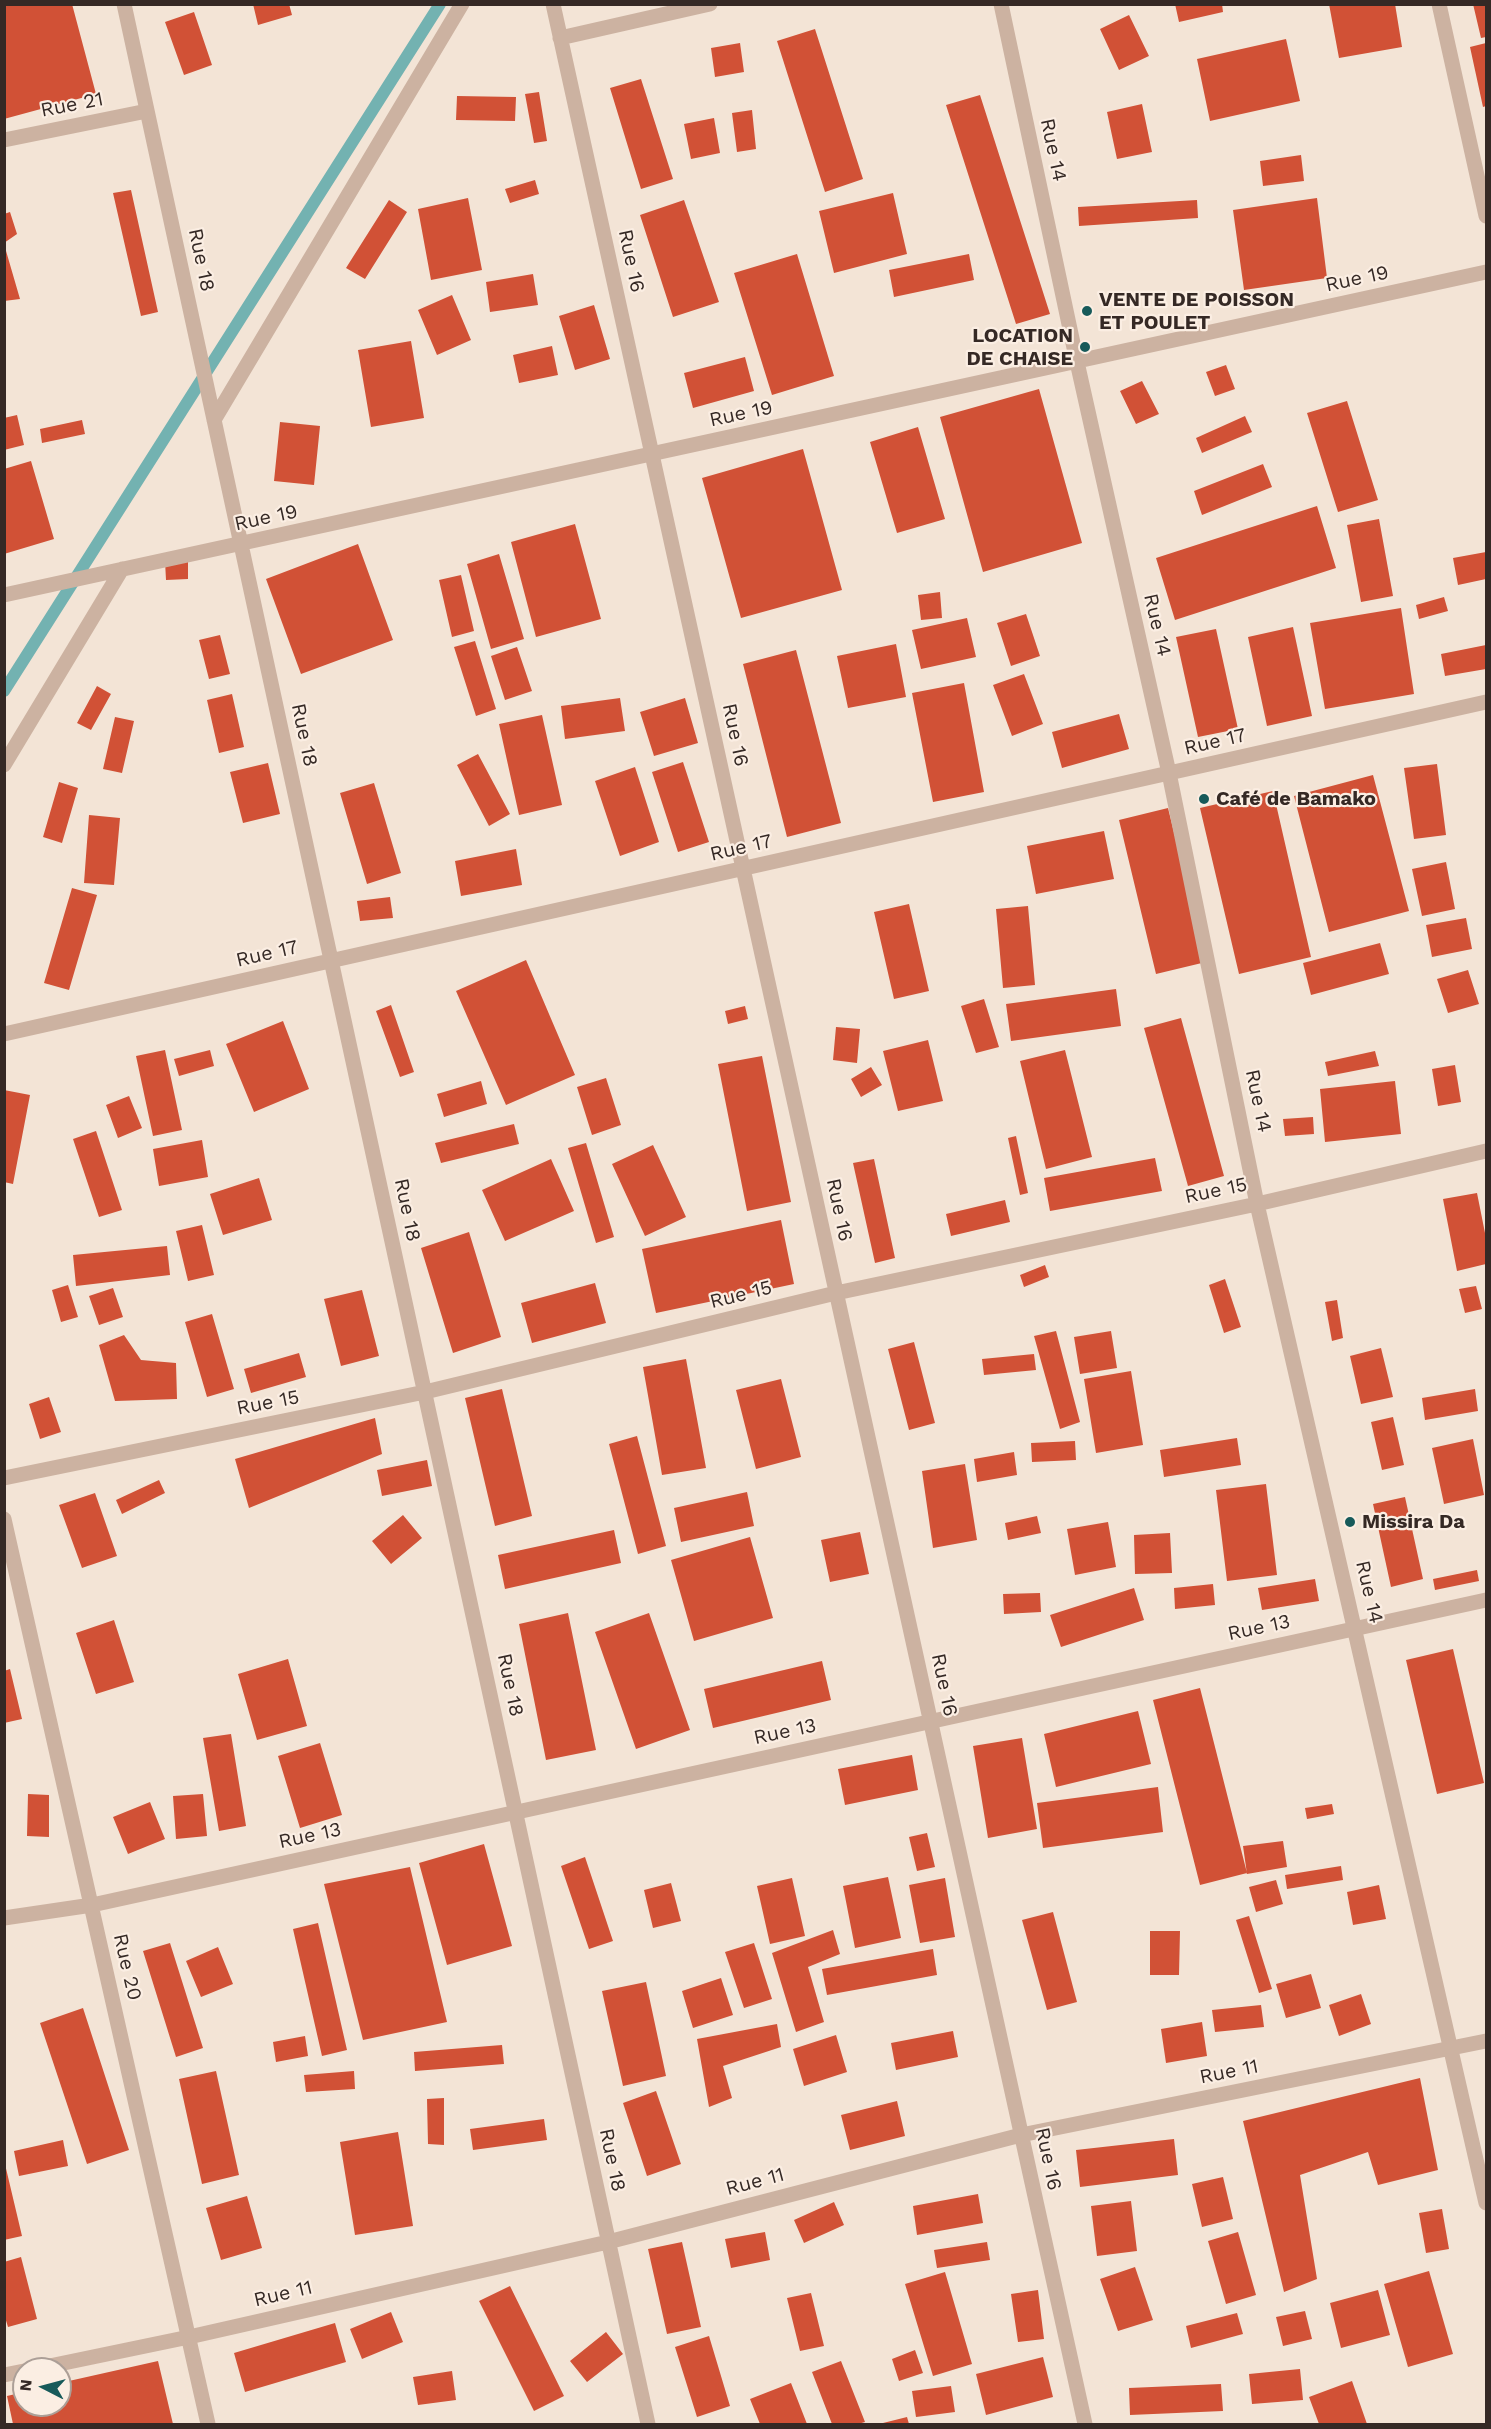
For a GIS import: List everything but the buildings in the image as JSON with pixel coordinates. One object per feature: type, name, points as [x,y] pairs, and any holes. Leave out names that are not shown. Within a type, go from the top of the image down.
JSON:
[{"type":"street","name":"Rue 18","points":[[124,4],[648,2424]]},
{"type":"street","points":[[214,420],[462,4]]},
{"type":"street","name":"Rue 16","points":[[553,4],[1084,2424]]},
{"type":"street","points":[[560,38],[710,4]]},
{"type":"street","name":"Rue 14","points":[[1001,4],[1077,362],[1169,773],[1257,1204],[1486,2203]]},
{"type":"street","points":[[1439,4],[1486,216]]},
{"type":"street","name":"Rue 21","points":[[4,140],[147,111]]},
{"type":"street","name":"Rue 19","points":[[12,594],[95,574],[242,545],[1486,272]]},
{"type":"street","points":[[4,765],[122,569]]},
{"type":"street","name":"Rue 17","points":[[4,1034],[1486,702]]},
{"type":"street","name":"Rue 15","points":[[4,1478],[424,1392],[836,1293],[1257,1204],[1486,1151]]},
{"type":"street","name":"Rue 20","points":[[4,1519],[208,2424]]},
{"type":"street","name":"Rue 13","points":[[4,1918],[92,1905],[1486,1600]]},
{"type":"street","name":"Rue 11","points":[[72,2361],[608,2242],[1021,2135],[1486,2041]]},
{"type":"waterway","points":[[4,691],[440,4]]},
{"type":"place","name":"VENTE DE POISSON ET POULET","points":[[1087,311]]},
{"type":"place","name":"LOCATION DE CHAISE","points":[[1085,347]]},
{"type":"place","name":"Café de Bamako","points":[[1204,799]]},
{"type":"place","name":"Missira Da","points":[[1350,1522]]}]
